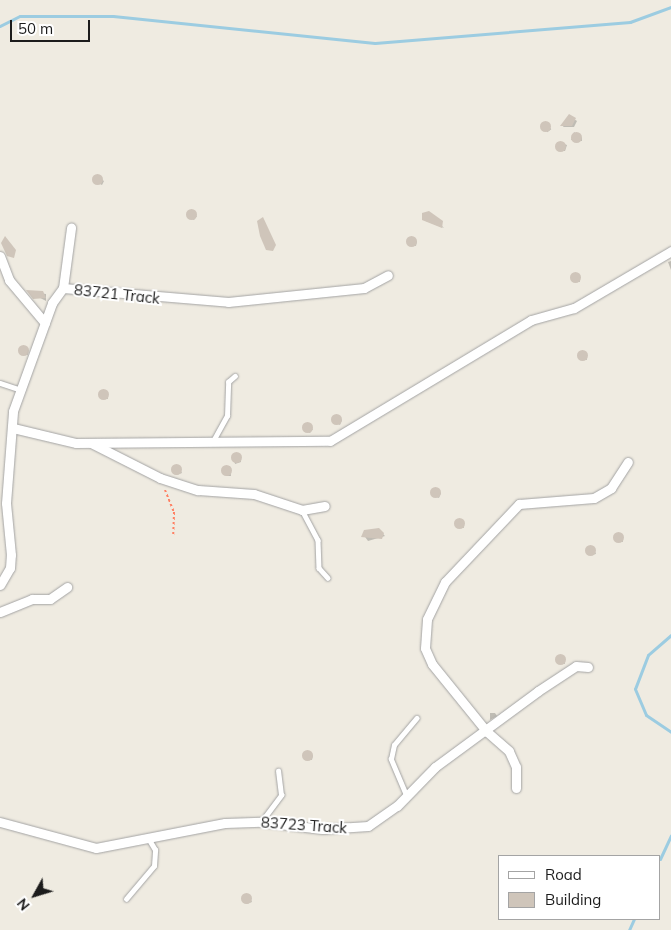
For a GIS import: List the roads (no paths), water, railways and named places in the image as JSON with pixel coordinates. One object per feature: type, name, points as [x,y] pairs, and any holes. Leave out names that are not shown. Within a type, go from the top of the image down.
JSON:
[{"type":"street","points":[[63,288],[70,228]]},
{"type":"street","points":[[13,428],[90,443],[213,441],[280,444],[330,441],[531,320],[574,308],[671,251]]},
{"type":"street","points":[[0,256],[9,280],[45,323]]},
{"type":"street","name":"83721 Track","points":[[0,585],[10,568],[11,555],[6,503],[4,449],[13,428],[19,390],[56,294],[63,288],[228,302],[364,288],[388,275]]},
{"type":"street","points":[[90,443],[152,475],[198,490],[281,500],[302,510],[325,506]]},
{"type":"street","points":[[516,788],[516,767],[510,752],[487,732],[441,679],[425,648],[427,619],[435,599],[462,562],[519,504],[594,498],[611,488],[628,462]]},
{"type":"street","points":[[0,612],[32,598],[50,599],[67,587]]},
{"type":"street","name":"83723 Track","points":[[0,822],[36,828],[83,846],[149,840],[225,823],[261,822],[358,828],[385,816],[435,767],[487,732],[573,668],[588,667]]},
{"type":"lane","points":[[213,441],[227,416],[228,382],[235,376]]},
{"type":"lane","points":[[0,383],[19,390]]},
{"type":"lane","points":[[302,510],[318,540],[319,568],[328,578]]},
{"type":"lane","points":[[406,795],[391,759],[394,745],[417,718]]},
{"type":"lane","points":[[261,822],[281,795],[278,770]]},
{"type":"lane","points":[[126,899],[154,866],[155,850],[149,840]]},
{"type":"waterway","points":[[0,26],[20,16],[113,16],[375,43],[630,22],[671,7]]},
{"type":"waterway","points":[[671,635],[648,655],[635,689],[646,715],[671,732]]},
{"type":"waterway","points":[[661,857],[671,835]]},
{"type":"waterway","points":[[629,930],[634,920]]}]
